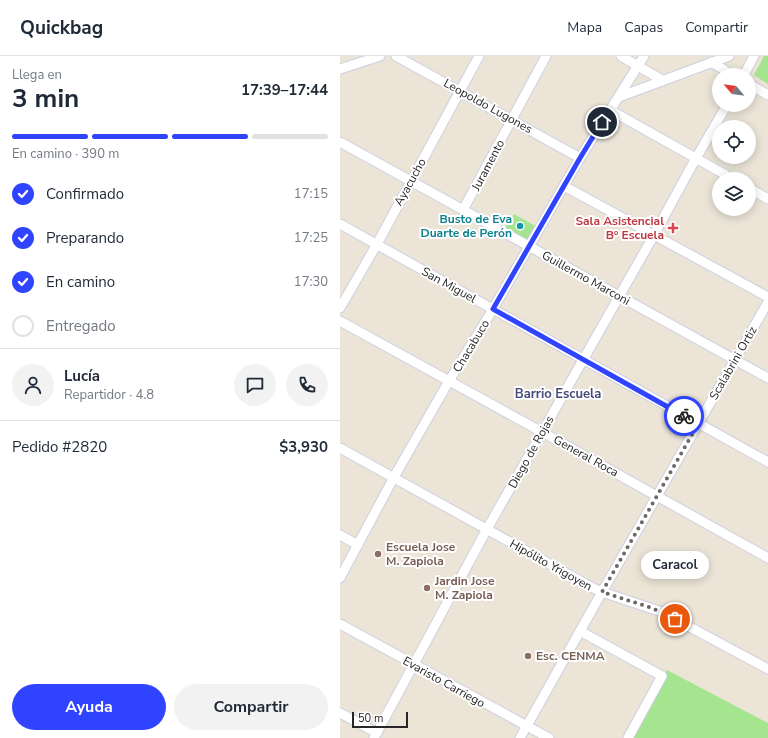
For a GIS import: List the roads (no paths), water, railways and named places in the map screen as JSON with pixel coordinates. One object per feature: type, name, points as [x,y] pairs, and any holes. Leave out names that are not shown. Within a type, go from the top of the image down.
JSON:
[{"type":"street","points":[[340,69],[380,56]]},
{"type":"street","name":"Leopoldo Lugones","points":[[396,56],[580,158]]},
{"type":"street","name":"Ayacucho","points":[[340,308],[479,56]]},
{"type":"street","name":"Juramento","points":[[463,210],[546,56]]},
{"type":"street","points":[[621,56],[662,80]]},
{"type":"street","name":"Chacabuco","points":[[340,578],[394,477],[449,381],[493,309],[580,158],[644,56]]},
{"type":"street","points":[[619,97],[729,56]]},
{"type":"street","points":[[748,68],[754,56]]},
{"type":"street","points":[[711,62],[721,68]]},
{"type":"street","points":[[756,88],[768,95]]},
{"type":"street","points":[[610,110],[721,172]]},
{"type":"street","name":"Diego de Rojas","points":[[376,736],[487,529],[723,112]]},
{"type":"street","name":"Guillermo Marconi","points":[[340,142],[768,378]]},
{"type":"street","points":[[564,186],[768,297]]},
{"type":"street","points":[[756,192],[768,199]]},
{"type":"street","name":"San Miguel","points":[[340,224],[582,360],[768,462]]},
{"type":"street","name":"Scalabrini Ortiz","points":[[520,738],[768,302]]},
{"type":"street","name":"General Roca","points":[[340,322],[542,432],[768,558]]},
{"type":"street","name":"Hipólito Yrigoyen","points":[[340,448],[602,592],[662,612],[768,669]]},
{"type":"street","points":[[340,535],[358,545]]},
{"type":"street","name":"Evaristo Carriego","points":[[340,624],[549,738]]},
{"type":"street","points":[[580,631],[662,676],[628,738]]},
{"type":"street","points":[[340,713],[376,736]]},
{"type":"place","name":"Busto de Eva Duarte de Perón","points":[[520,226]]},
{"type":"place","name":"Sala Asistencial Bº Escuela","points":[[673,228]]},
{"type":"place","name":"Escuela Jose M. Zapiola","points":[[378,554]]},
{"type":"place","name":"Jardin Jose M. Zapiola","points":[[427,588]]},
{"type":"place","name":"Caracol","points":[[675,619]]},
{"type":"place","name":"Esc. CENMA","points":[[528,656]]},
{"type":"district","name":"Barrio Escuela","points":[[558,394]]}]
